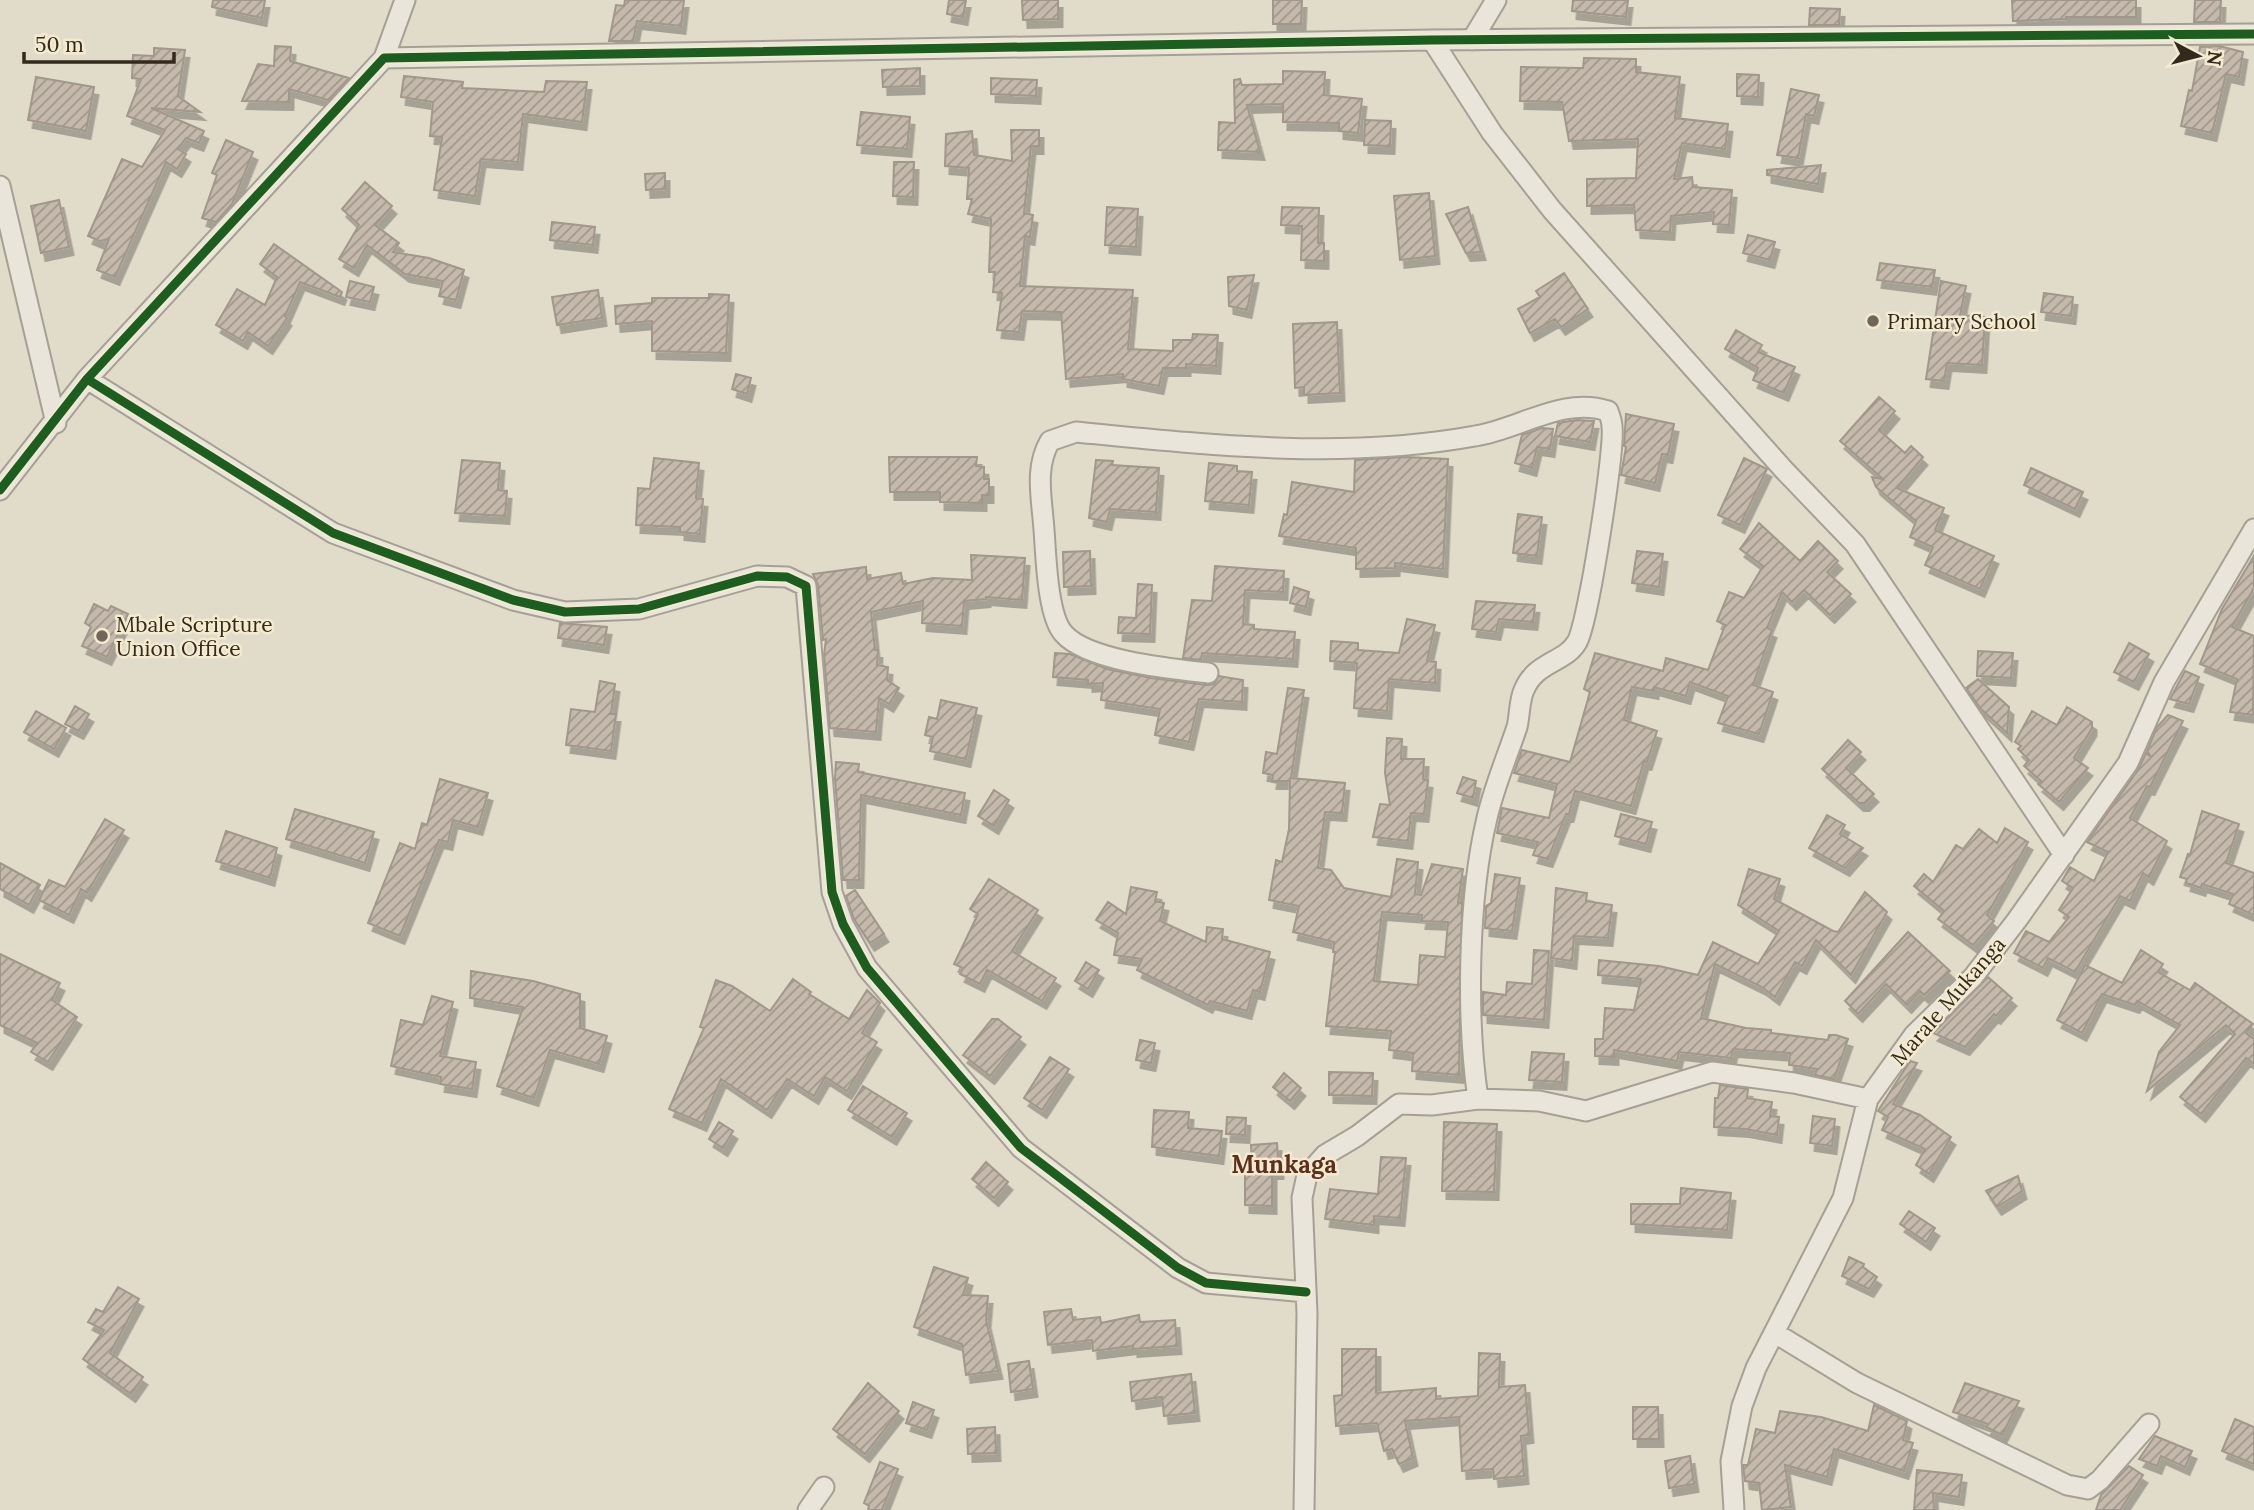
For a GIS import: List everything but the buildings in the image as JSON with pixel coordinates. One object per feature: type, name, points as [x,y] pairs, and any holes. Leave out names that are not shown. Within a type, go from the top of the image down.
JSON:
[{"type":"street","points":[[0,490],[56,423],[87,379],[384,58],[405,0]]},
{"type":"street","points":[[1472,40],[1496,0]]},
{"type":"street","points":[[384,58],[1432,40],[2254,34]]},
{"type":"street","points":[[1432,40],[1492,133],[1552,209],[1784,470],[1855,544],[2064,855]]},
{"type":"street","points":[[0,186],[56,423]]},
{"type":"street","points":[[87,379],[333,533],[513,600],[565,612],[639,609],[757,576],[787,577],[806,586],[832,892],[844,924],[867,968],[1021,1148],[1178,1268],[1206,1283],[1306,1292]]},
{"type":"street","points":[[1208,673],[1136,664],[1087,649],[1063,634],[1049,594],[1039,468],[1050,441],[1076,432],[1246,449],[1379,447],[1476,436],[1576,405],[1608,411],[1613,428],[1583,627],[1571,651],[1549,661],[1533,674],[1523,691],[1518,722],[1487,816],[1479,858],[1471,1012],[1478,1098]]},
{"type":"street","name":"Marale Mukanga","points":[[1734,1510],[1731,1461],[1742,1406],[1774,1333],[1843,1198],[1868,1099],[1914,1035],[1973,976],[2064,855],[2128,763],[2164,682],[2254,529]]},
{"type":"street","points":[[1304,1510],[1306,1292],[1302,1198],[1307,1175],[1325,1155],[1357,1136],[1399,1104],[1432,1105],[1478,1098],[1539,1101],[1586,1111],[1712,1072],[1794,1083],[1868,1099]]},
{"type":"street","points":[[1774,1333],[1857,1383],[2067,1485],[2088,1489],[2100,1480],[2149,1424]]},
{"type":"street","points":[[808,1510],[824,1487]]},
{"type":"cycle path","points":[[0,490],[87,379],[384,58],[1432,40],[2254,34]]},
{"type":"cycle path","points":[[87,379],[333,533],[513,600],[565,612],[639,609],[757,576],[787,577],[806,586],[832,892],[843,924],[867,968],[1021,1148],[1178,1268],[1206,1283],[1306,1292]]},
{"type":"place","name":"Primary School","points":[[1873,321]]},
{"type":"place","name":"Mbale Scripture Union Office","points":[[102,636]]},
{"type":"district","name":"Munkaga","points":[[1284,1164]]}]
